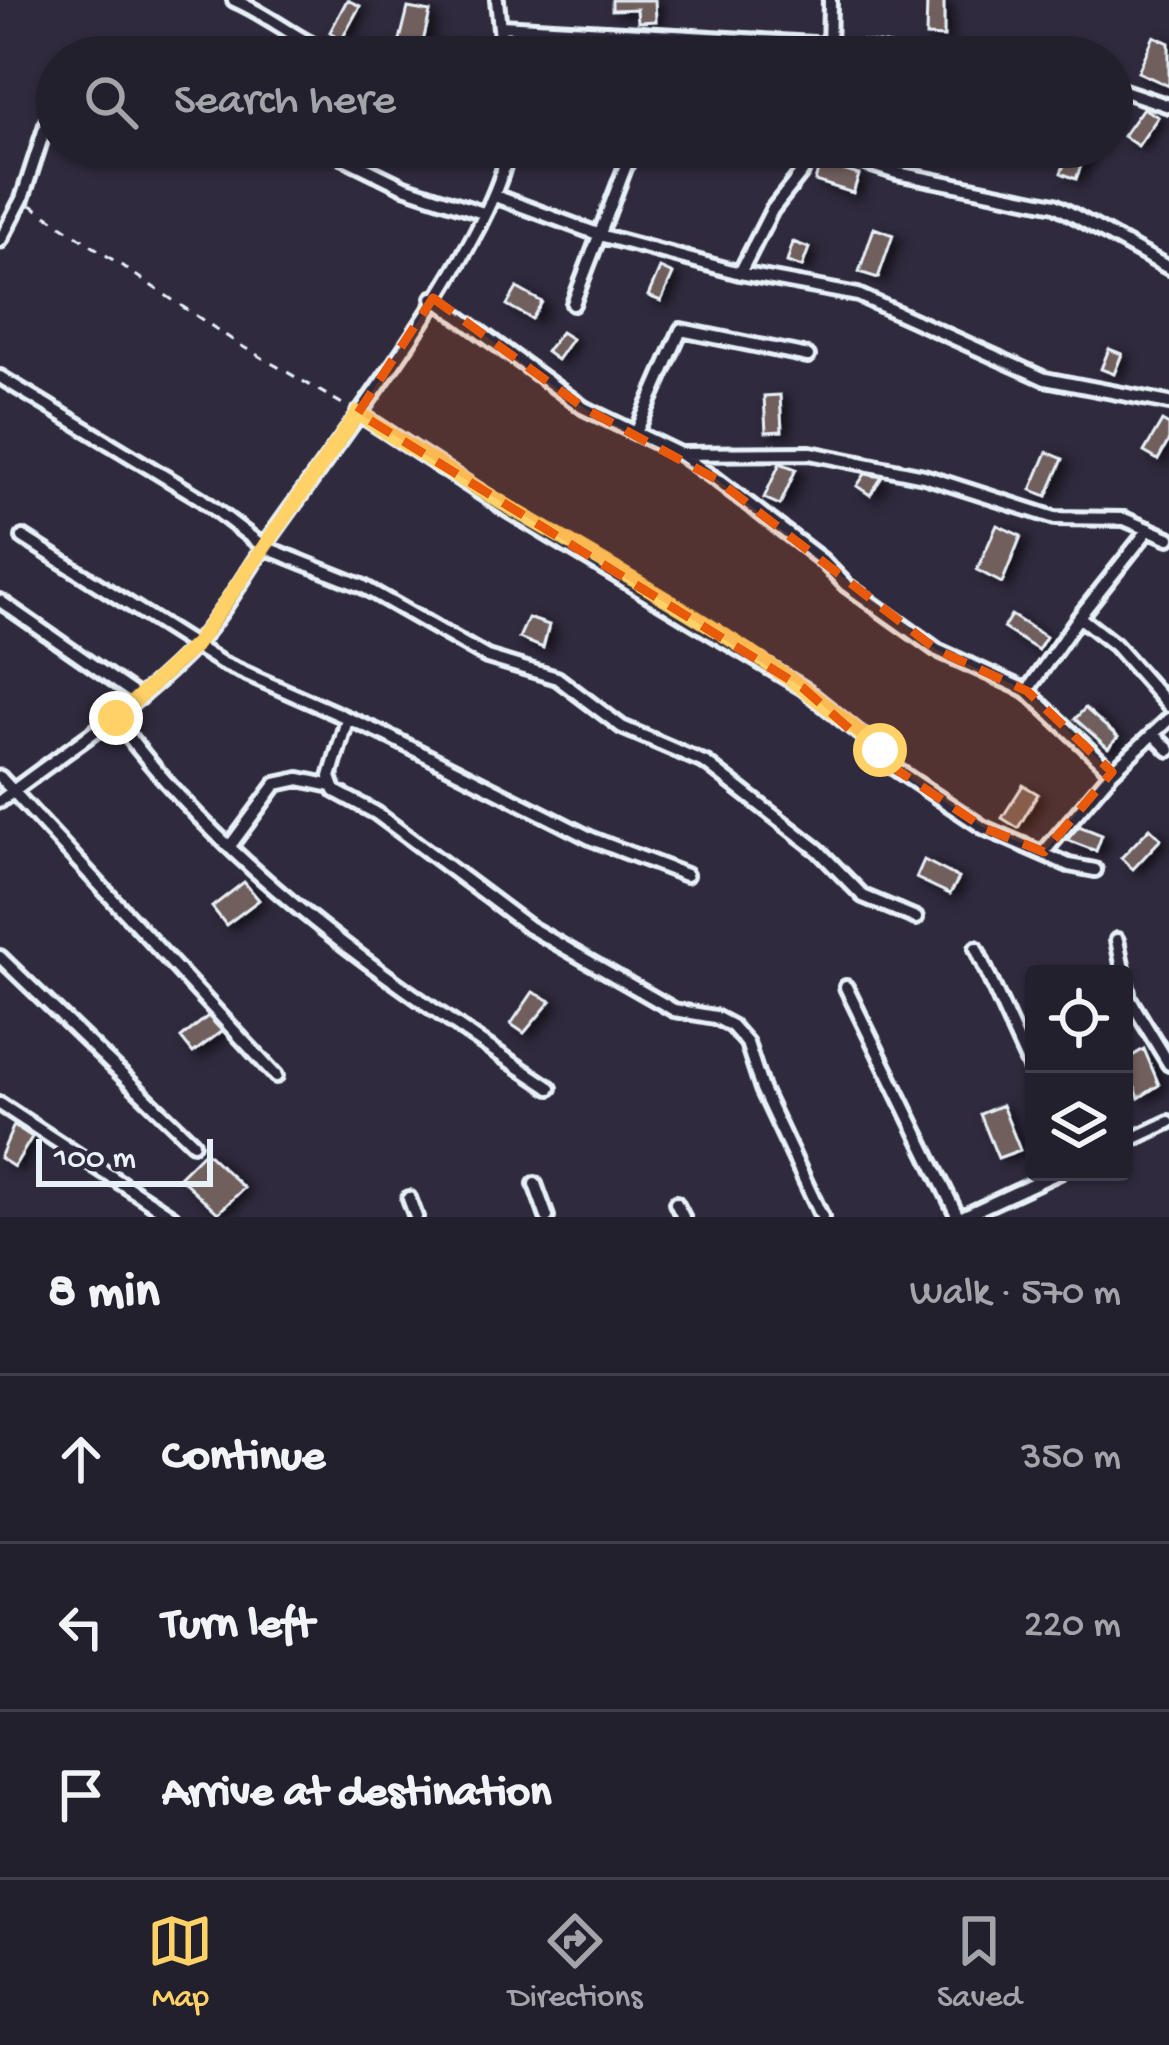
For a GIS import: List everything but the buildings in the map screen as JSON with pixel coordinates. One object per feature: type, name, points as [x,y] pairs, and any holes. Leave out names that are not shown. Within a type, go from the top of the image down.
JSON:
[{"type":"street","points":[[234,0],[272,16],[297,36]]},
{"type":"street","points":[[497,0],[502,36]]},
{"type":"street","points":[[830,0],[830,36]]},
{"type":"street","points":[[501,26],[567,27],[630,36]]},
{"type":"street","points":[[1133,94],[1169,106]]},
{"type":"street","points":[[0,241],[22,199],[36,156]]},
{"type":"street","points":[[365,168],[404,187],[483,213]]},
{"type":"street","points":[[0,801],[116,718],[196,644],[434,298],[495,196],[506,168]]},
{"type":"street","points":[[573,304],[626,168]]},
{"type":"street","points":[[740,274],[772,210],[804,168]]},
{"type":"street","points":[[881,168],[1055,205],[1169,268]]},
{"type":"street","points":[[495,196],[603,236],[740,274],[858,295],[1045,379],[1169,403]]},
{"type":"street","points":[[434,298],[584,408],[680,454],[937,650],[1027,691],[1112,772]]},
{"type":"street","points":[[636,434],[681,330],[808,356]]},
{"type":"street","points":[[0,377],[200,498],[264,547],[362,586],[487,657],[557,678],[622,728],[706,763],[818,850],[863,896],[916,918]]},
{"type":"street","points":[[358,413],[512,513],[803,688],[880,750],[894,768],[984,828],[1069,866],[1095,870]]},
{"type":"street","points":[[680,454],[811,454],[924,476],[1055,518],[1101,516],[1169,538]]},
{"type":"street","points":[[1027,691],[1149,529]]},
{"type":"street","points":[[23,537],[222,663],[592,839],[686,875]]},
{"type":"street","points":[[0,601],[140,698]]},
{"type":"street","points":[[1079,617],[1115,645],[1169,706]]},
{"type":"street","points":[[116,718],[164,782],[331,935],[550,1088]]},
{"type":"street","points":[[1044,852],[1112,772],[1169,719]]},
{"type":"street","points":[[332,786],[347,720]]},
{"type":"street","points":[[1153,734],[1169,750]]},
{"type":"street","points":[[0,777],[276,1076]]},
{"type":"street","points":[[230,845],[276,784],[299,779],[332,786],[425,847],[529,927],[674,1010],[715,1016],[732,1026],[747,1043],[762,1089],[822,1217]]},
{"type":"street","points":[[1117,940],[1122,965]]},
{"type":"street","points":[[976,948],[1033,1073]]},
{"type":"street","points":[[0,957],[193,1143]]},
{"type":"street","points":[[846,986],[960,1217],[988,1212],[1044,1181]]},
{"type":"street","points":[[1133,1003],[1169,1064]]},
{"type":"street","points":[[0,1104],[173,1217]]},
{"type":"street","points":[[1133,1139],[1169,1122]]},
{"type":"street","points":[[535,1184],[547,1217]]},
{"type":"street","points":[[409,1198],[416,1217]]},
{"type":"street","points":[[676,1203],[683,1217]]},
{"type":"path","points":[[22,199],[239,345],[358,413]]},
{"type":"highlighted area","points":[[433,298],[584,408],[716,479],[937,650],[1027,691],[1112,772],[1044,852],[984,828],[894,768],[803,688],[358,413]]},
{"type":"route","points":[[116,718],[196,644],[358,413],[512,513],[803,688],[880,750]]}]
